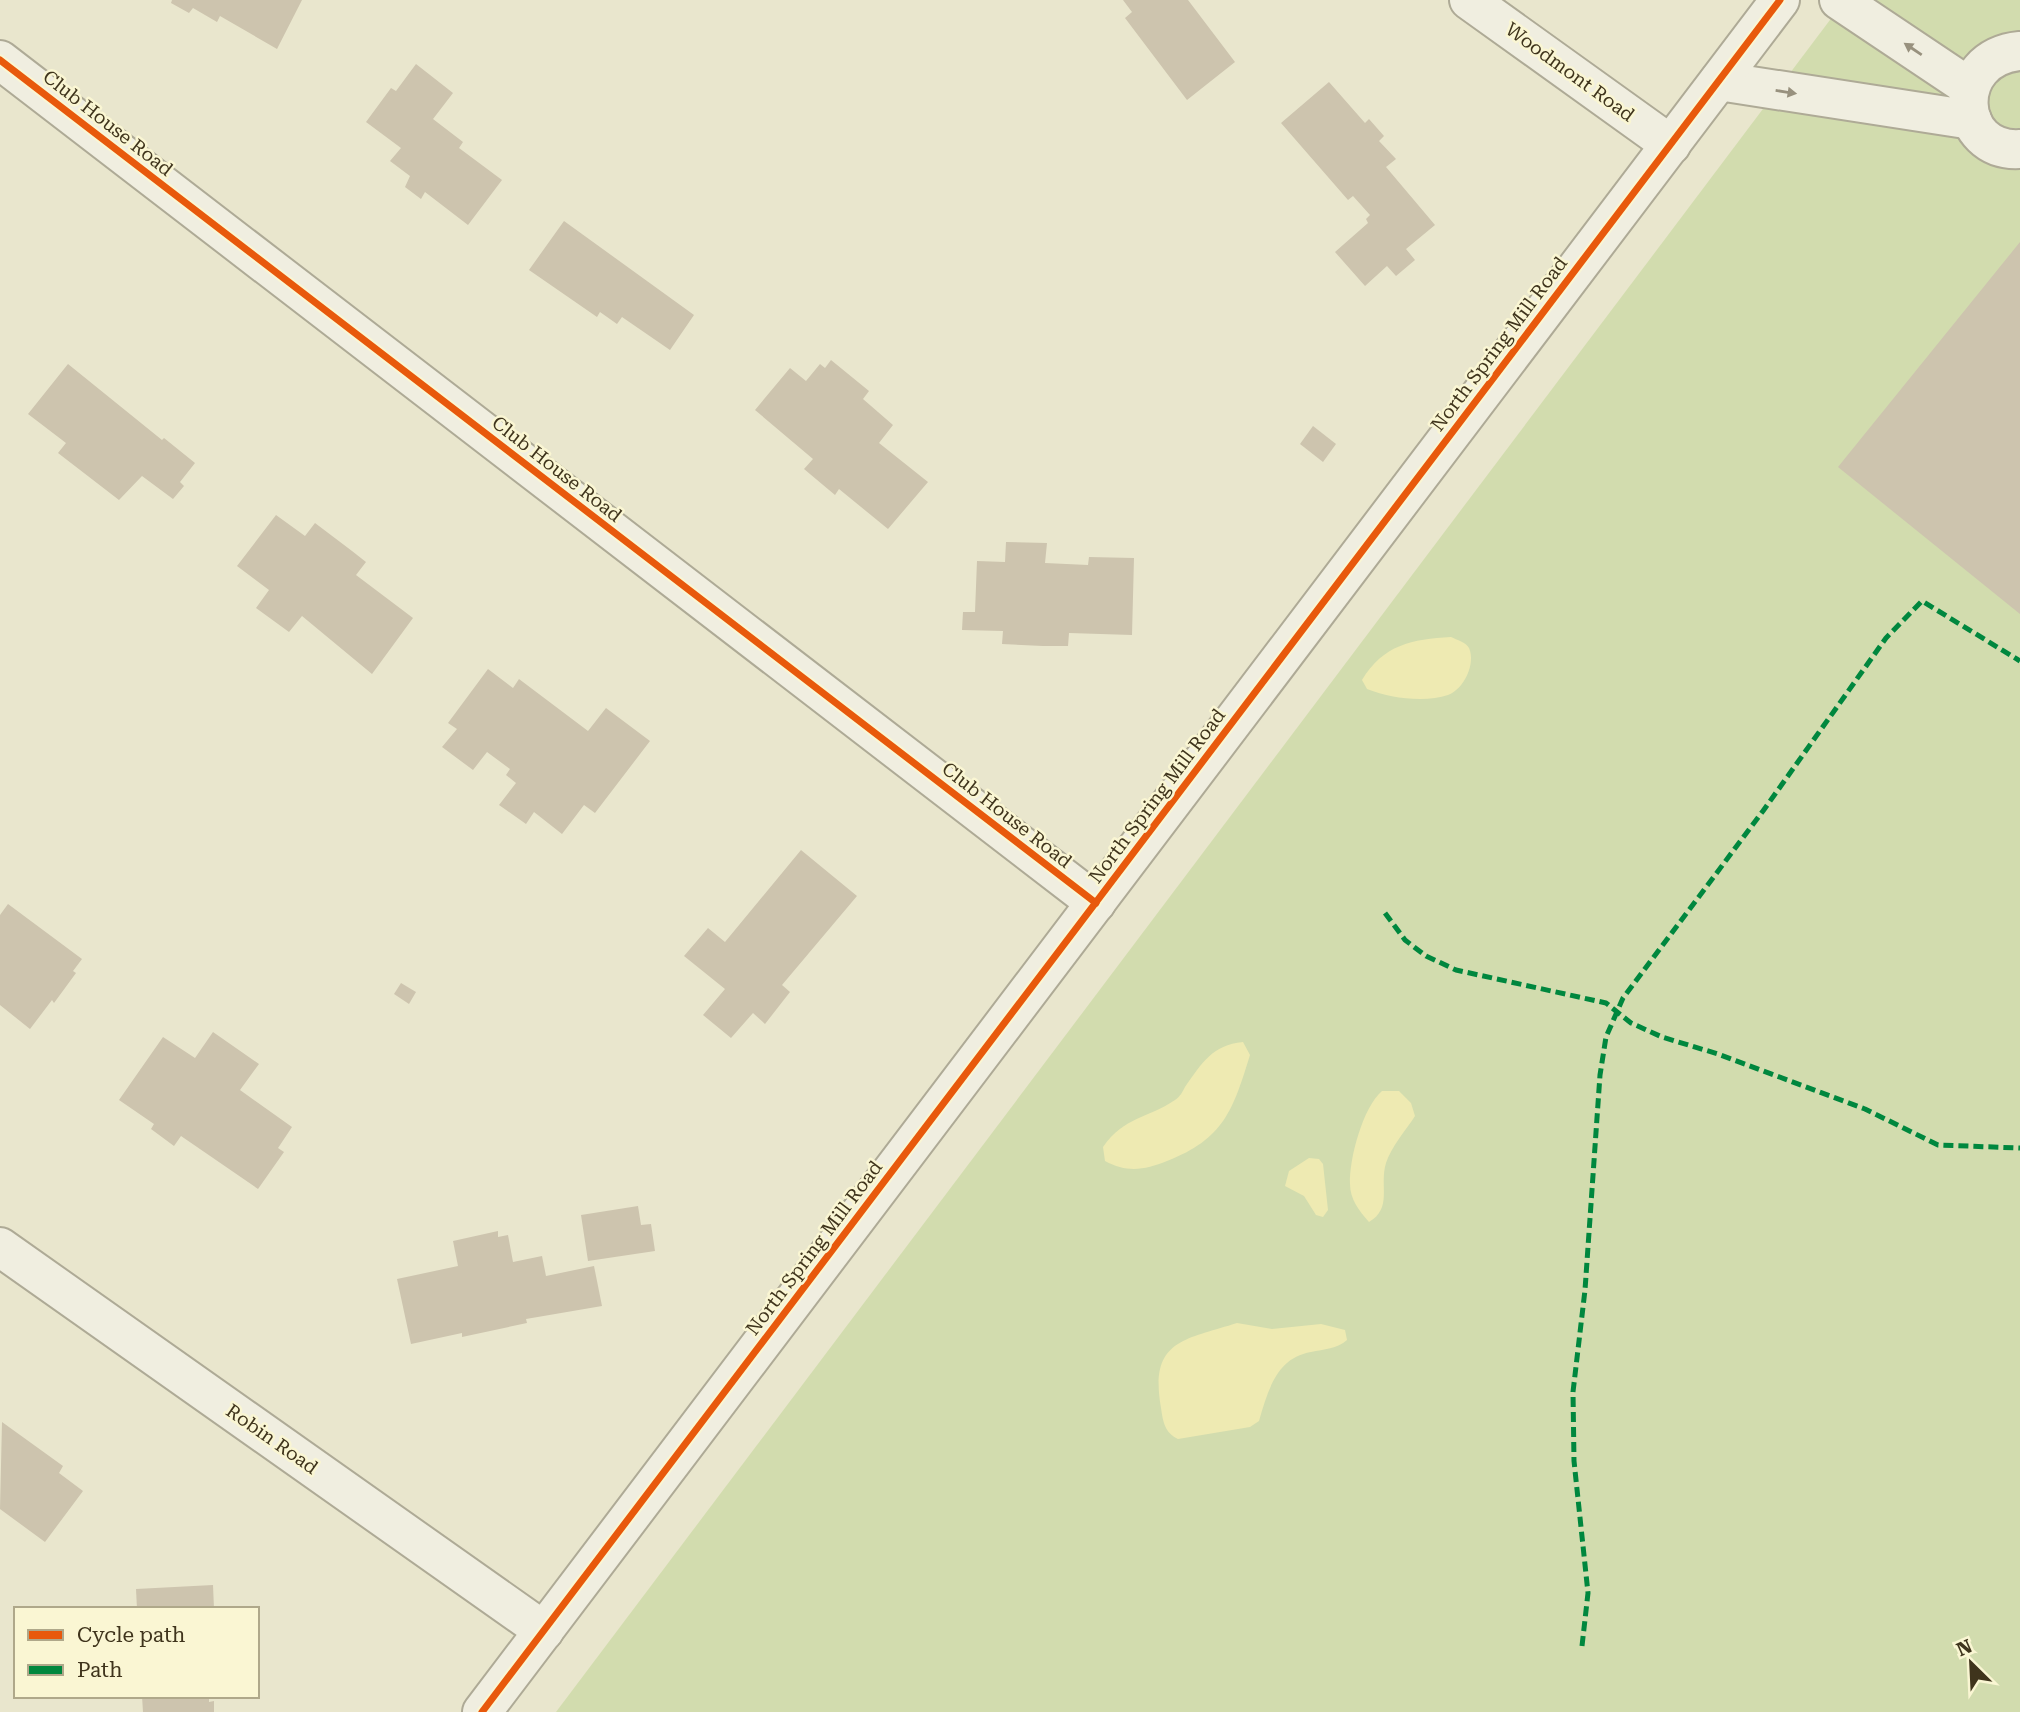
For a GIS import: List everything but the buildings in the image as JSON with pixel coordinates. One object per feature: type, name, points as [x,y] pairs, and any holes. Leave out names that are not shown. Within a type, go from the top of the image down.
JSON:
[{"type":"street","name":"Woodmont Road","points":[[1469,0],[1671,145]]},
{"type":"street","name":"North Spring Mill Road","points":[[482,1712],[1780,0]]},
{"type":"street","points":[[1839,0],[1970,104],[1982,135],[1996,145],[2020,149]]},
{"type":"street","points":[[1970,104],[1977,71],[1990,59],[2005,52],[2020,51]]},
{"type":"street","name":"Club House Road","points":[[0,60],[1096,903]]},
{"type":"street","points":[[1719,81],[1970,104]]},
{"type":"street","name":"Robin Road","points":[[0,1247],[544,1631]]},
{"type":"green space","points":[[1845,0],[2020,0],[2020,1712],[556,1712]]},
{"type":"sand","points":[[1451,637],[1468,646],[1471,661],[1464,682],[1448,695],[1429,699],[1396,697],[1367,689],[1362,680],[1379,659],[1400,646]]},
{"type":"sand","points":[[1243,1042],[1250,1055],[1238,1092],[1224,1120],[1202,1143],[1167,1161],[1144,1168],[1128,1169],[1105,1161],[1103,1147],[1120,1129],[1177,1099],[1209,1057],[1223,1047]]},
{"type":"sand","points":[[1382,1091],[1399,1091],[1411,1103],[1415,1116],[1388,1157],[1381,1210],[1369,1222],[1353,1200],[1350,1173],[1363,1121]]},
{"type":"sand","points":[[1309,1158],[1319,1159],[1323,1164],[1328,1210],[1323,1217],[1316,1215],[1304,1196],[1285,1186],[1289,1171]]},
{"type":"sand","points":[[1237,1323],[1272,1329],[1321,1324],[1345,1330],[1347,1340],[1335,1347],[1299,1355],[1289,1361],[1270,1388],[1259,1421],[1250,1427],[1178,1439],[1170,1434],[1165,1426],[1161,1408],[1160,1368],[1166,1356],[1186,1339]]},
{"type":"marked path","points":[[1582,1646],[1588,1593],[1574,1461],[1573,1392],[1585,1290],[1600,1075],[1606,1037],[1623,998],[1763,811],[1886,638],[1922,601],[2020,661]]},
{"type":"marked path","points":[[1385,913],[1405,940],[1426,956],[1456,970],[1606,1003],[1631,1023],[1662,1037],[1718,1054],[1865,1109],[1938,1145],[2020,1148]]},
{"type":"cycle path","points":[[482,1712],[1780,0]]},
{"type":"cycle path","points":[[0,60],[1096,903]]}]
